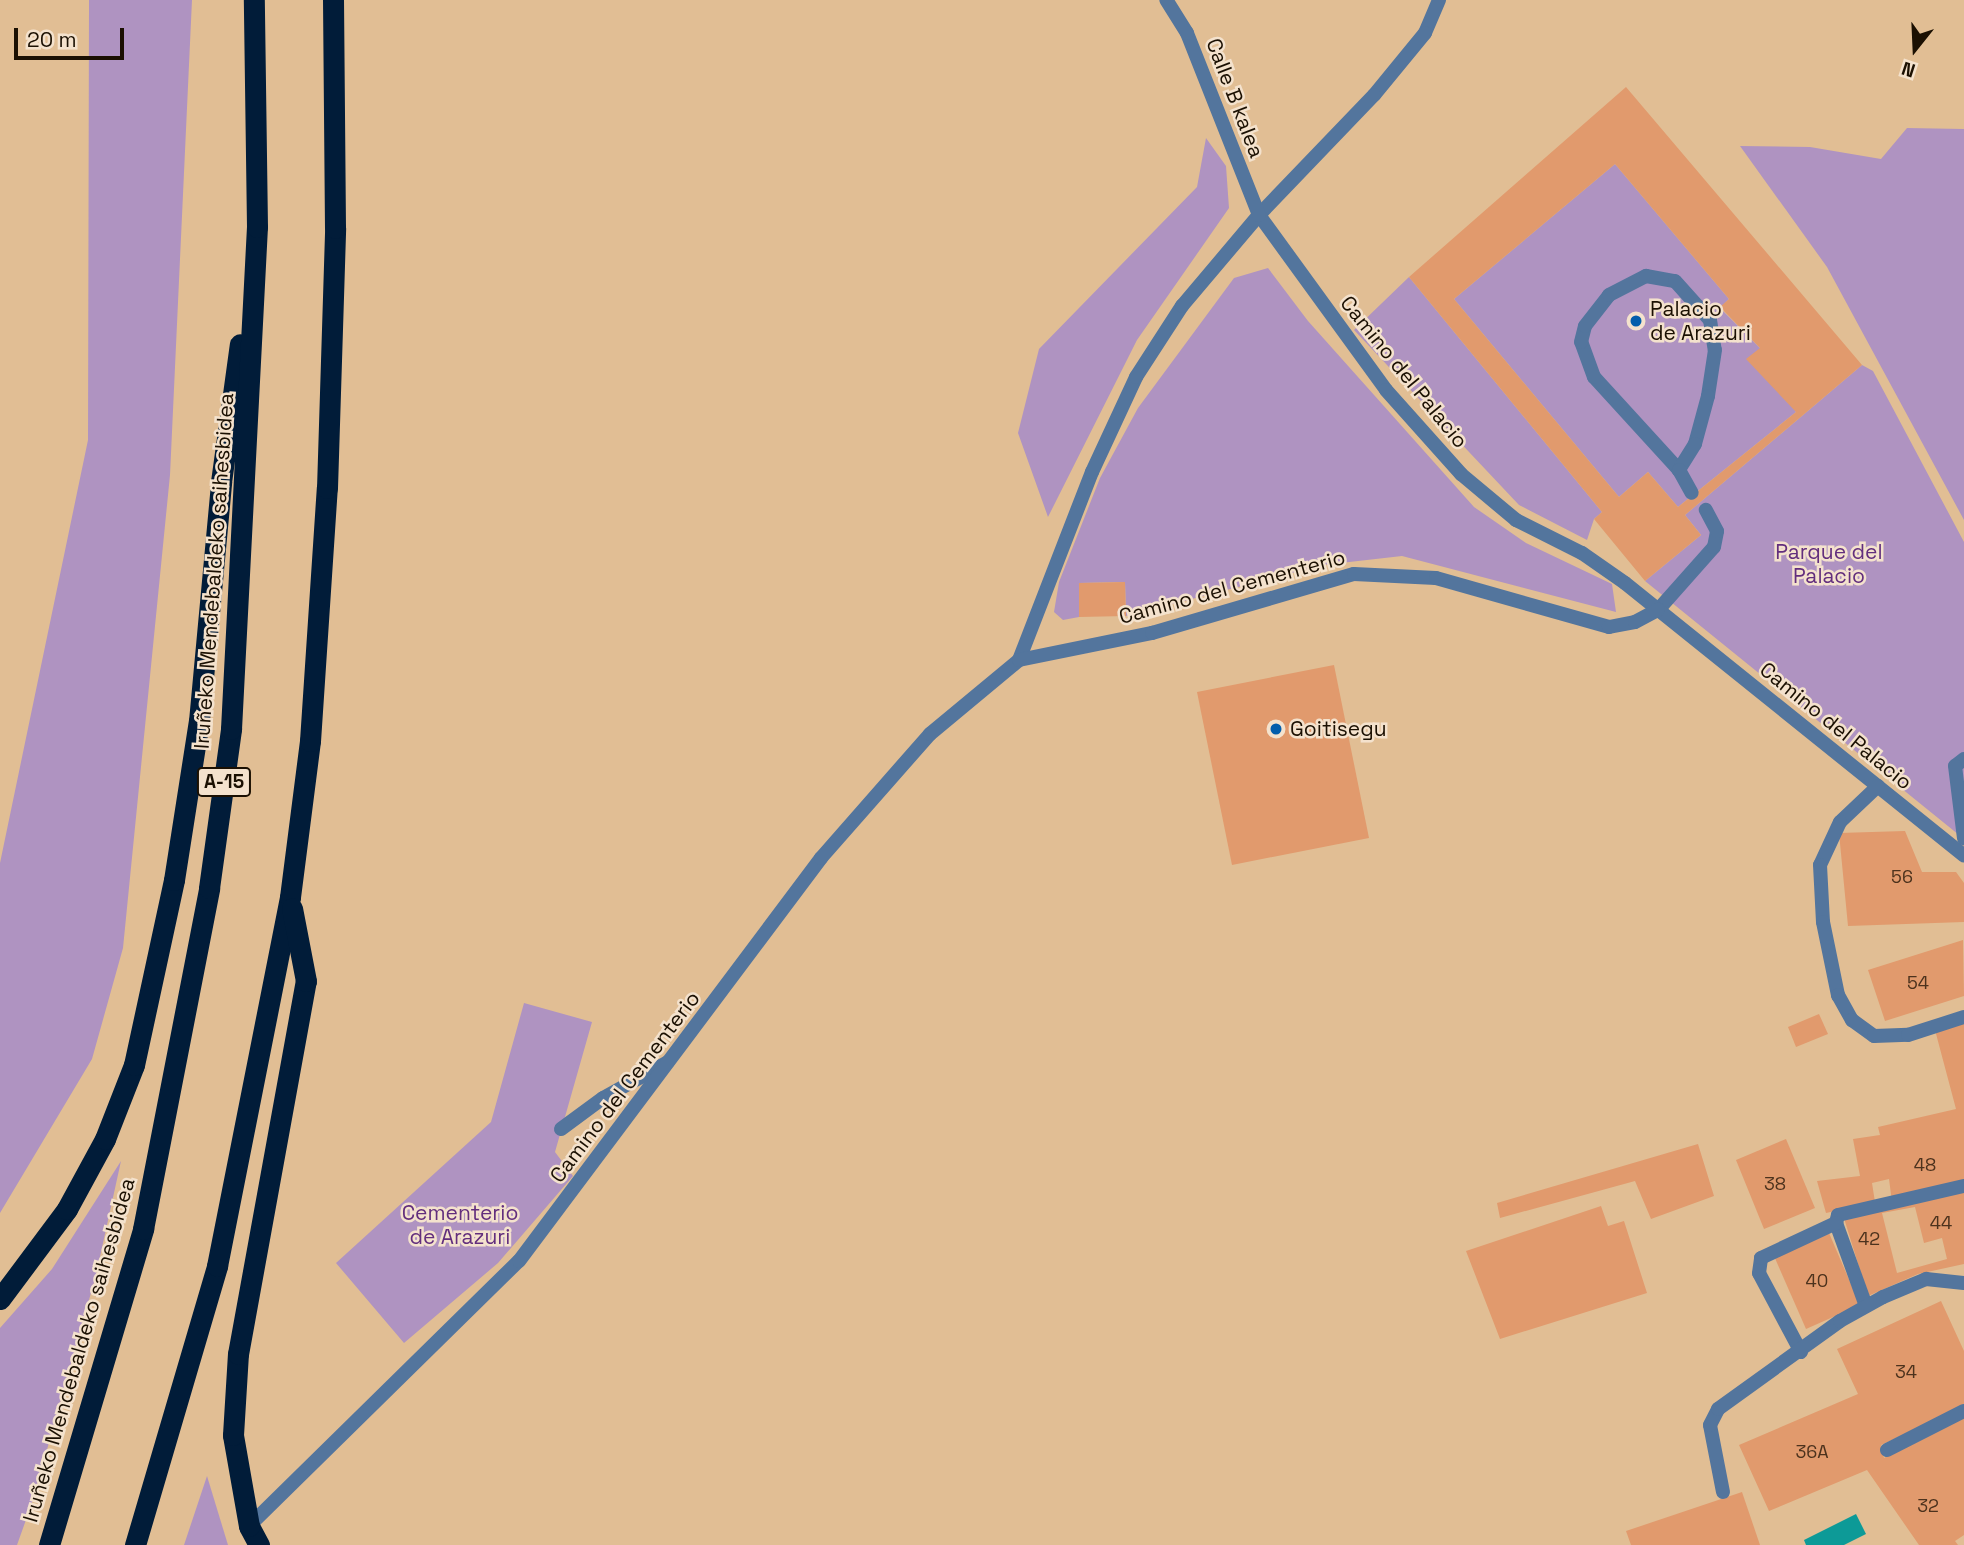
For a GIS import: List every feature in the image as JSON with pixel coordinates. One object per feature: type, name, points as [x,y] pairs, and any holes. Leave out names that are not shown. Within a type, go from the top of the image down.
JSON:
[{"type":"highway","name":"Iruñeko Mendebaldeko saihesbidea","points":[[50,1545],[143,1229],[209,888],[231,729],[257,227],[254,0]]},
{"type":"highway","points":[[135,1545],[217,1266],[290,897],[310,741],[327,488],[335,228],[333,0]]},
{"type":"highway","points":[[0,1299],[66,1209],[105,1139],[134,1065],[174,880],[199,721],[221,482],[257,227]]},
{"type":"highway","points":[[259,1545],[249,1526],[233,1435],[238,1354],[306,981],[290,897]]},
{"type":"street","name":"Calle B kalea","points":[[1166,0],[1188,33],[1259,215]]},
{"type":"street","points":[[1259,215],[1374,94],[1424,33],[1439,0]]},
{"type":"street","name":"Camino del Palacio","points":[[1259,215],[1386,390],[1461,474],[1516,520],[1582,553],[1964,856]]},
{"type":"street","name":"Camino del Cementerio","points":[[1019,660],[1092,472],[1136,377],[1182,306],[1259,215]]},
{"type":"street","points":[[1679,470],[1695,444],[1715,350],[1710,320],[1675,281],[1646,276],[1609,295],[1585,326],[1581,342],[1594,377],[1679,470],[1692,493]]},
{"type":"street","points":[[1657,610],[1714,547],[1717,531],[1706,510]]},
{"type":"street","name":"Camino del Cementerio","points":[[249,1526],[519,1261],[673,1059],[821,858],[930,734],[1019,660],[1152,633],[1354,573],[1436,578],[1609,627],[1635,622],[1657,610]]},
{"type":"street","points":[[1964,759],[1955,766],[1964,838]]},
{"type":"street","points":[[1878,786],[1840,822],[1820,866],[1823,922],[1838,995],[1852,1020],[1874,1036],[1908,1035],[1964,1017]]},
{"type":"street","points":[[562,1129],[603,1098],[673,1059]]},
{"type":"street","points":[[1801,1352],[1759,1273],[1761,1258],[1836,1223],[1843,1212],[1964,1186]]},
{"type":"street","points":[[1836,1223],[1867,1306]]},
{"type":"street","points":[[1723,1492],[1710,1426],[1718,1409],[1867,1306],[1926,1279],[1964,1283]]},
{"type":"street","points":[[1887,1450],[1964,1411]]},
{"type":"green space","points":[[89,0],[192,0],[170,475],[123,948],[92,1059],[0,1213],[0,863],[88,440]]},
{"type":"green space","points":[[1907,128],[1964,129],[1964,520],[1827,267],[1740,146],[1810,147],[1881,159]]},
{"type":"green space","points":[[1206,138],[1226,166],[1229,208],[1137,340],[1048,517],[1018,433],[1039,349],[1197,187]]},
{"type":"green space","points":[[1615,164],[1729,299],[1720,308],[1760,348],[1796,412],[1678,507],[1648,472],[1619,497],[1454,299]]},
{"type":"green space","points":[[1268,268],[1308,321],[1474,507],[1526,543],[1612,584],[1616,612],[1402,556],[1323,565],[1126,616],[1125,582],[1079,583],[1079,617],[1063,620],[1054,612],[1059,582],[1100,478],[1138,408],[1234,278]]},
{"type":"green space","points":[[1409,277],[1602,512],[1594,519],[1587,540],[1519,505],[1354,330]]},
{"type":"green space","name":"Parque del Palacio","points":[[1862,365],[1873,371],[1964,542],[1964,839],[1645,581],[1701,535],[1685,515]]},
{"type":"green space","name":"Cementerio de Arazuri","points":[[524,1003],[592,1022],[555,1152],[573,1176],[498,1263],[404,1343],[336,1263],[491,1122]]},
{"type":"green space","points":[[121,1161],[96,1275],[32,1503],[17,1545],[0,1545],[0,1328],[52,1269]]},
{"type":"green space","points":[[207,1476],[228,1545],[184,1545]]},
{"type":"water","points":[[1856,1514],[1866,1534],[1844,1545],[1806,1545],[1804,1540]]},
{"type":"building","points":[[1626,87],[1862,365],[1685,515],[1701,535],[1645,581],[1594,519],[1602,512],[1409,277]],"holes":[[[1615,164],[1729,299],[1720,307],[1760,348],[1746,359],[1796,412],[1678,507],[1648,472],[1619,497],[1454,299]]]},
{"type":"building","points":[[1125,582],[1126,616],[1079,617],[1079,583]]},
{"type":"building","name":"Goitisegu","points":[[1334,665],[1369,838],[1232,865],[1197,692]]},
{"type":"building","points":[[1905,831],[1922,872],[1956,872],[1964,883],[1964,922],[1848,926],[1839,833]]},
{"type":"building","points":[[1963,940],[1964,996],[1885,1021],[1868,970]]},
{"type":"building","points":[[1819,1014],[1828,1034],[1796,1047],[1788,1027]]},
{"type":"building","points":[[1964,1022],[1964,1184],[1892,1202],[1889,1179],[1872,1183],[1875,1202],[1826,1213],[1817,1181],[1860,1176],[1853,1139],[1880,1135],[1878,1127],[1956,1109],[1935,1030]]},
{"type":"building","points":[[1786,1139],[1815,1208],[1764,1229],[1736,1160]]},
{"type":"building","points":[[1698,1144],[1714,1196],[1651,1219],[1635,1181],[1500,1218],[1497,1203]]},
{"type":"building","points":[[1964,1189],[1964,1264],[1918,1274],[1868,1296],[1843,1215]],"holes":[[[1915,1207],[1924,1243],[1942,1238],[1947,1259],[1897,1273],[1882,1213]]]},
{"type":"building","points":[[1601,1206],[1608,1226],[1624,1221],[1647,1293],[1500,1339],[1466,1251]]},
{"type":"building","points":[[1829,1233],[1860,1305],[1806,1329],[1774,1256]]},
{"type":"building","points":[[1941,1301],[1964,1351],[1964,1407],[1881,1445],[1884,1458],[1964,1416],[1964,1535],[1955,1541],[1958,1545],[1919,1545],[1867,1470],[1769,1511],[1739,1445],[1858,1394],[1837,1349]]},
{"type":"building","points":[[1742,1492],[1760,1545],[1631,1545],[1626,1531]]},
{"type":"place","name":"Palacio de Arazuri","points":[[1636,321]]},
{"type":"place","name":"Goitisegu","points":[[1276,729]]}]
